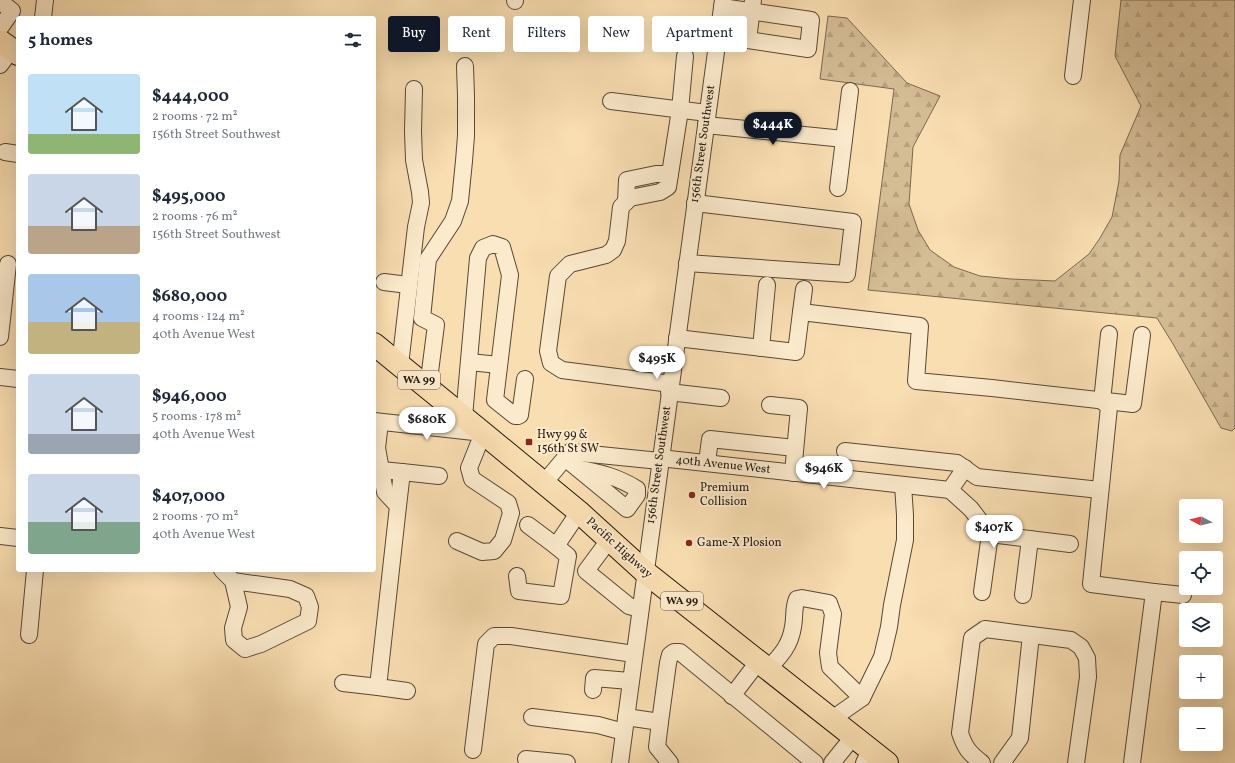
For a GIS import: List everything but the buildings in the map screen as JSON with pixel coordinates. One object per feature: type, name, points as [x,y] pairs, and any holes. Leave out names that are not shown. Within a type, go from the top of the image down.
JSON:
[{"type":"highway","name":"Pacific Highway","points":[[376,346],[579,512],[645,572],[832,719],[852,737],[867,756],[887,763]]},
{"type":"street","points":[[43,16],[45,0]]},
{"type":"street","points":[[1073,76],[1082,0]]},
{"type":"street","points":[[0,1],[12,10],[0,28]]},
{"type":"street","points":[[722,4],[753,6]]},
{"type":"street","name":"156th Street Southwest","points":[[620,763],[722,4]]},
{"type":"street","points":[[685,56],[680,110],[668,187],[660,192],[630,198],[621,207],[617,241],[613,250],[606,255],[570,264],[558,276],[548,351],[551,363],[562,370],[721,398]]},
{"type":"street","points":[[428,387],[436,325],[422,318],[428,259],[453,221],[460,201],[466,136],[465,66]]},
{"type":"street","points":[[400,365],[408,285],[421,203],[414,160],[414,88]]},
{"type":"street","points":[[838,188],[850,91]]},
{"type":"street","points":[[611,101],[680,110],[706,119],[844,140]]},
{"type":"street","points":[[687,263],[847,274],[853,222],[695,203]]},
{"type":"street","points":[[464,417],[478,258],[483,248],[493,244],[502,247],[510,275],[494,400],[515,416],[520,415],[525,379]]},
{"type":"street","points":[[0,337],[8,264]]},
{"type":"street","points":[[384,282],[408,285]]},
{"type":"street","points":[[761,348],[768,285]]},
{"type":"street","points":[[677,338],[796,352],[804,289]]},
{"type":"street","points":[[801,312],[920,326],[916,381],[1133,404],[1142,335]]},
{"type":"street","points":[[1102,401],[1109,334]]},
{"type":"street","points":[[469,362],[499,365]]},
{"type":"street","points":[[0,377],[16,379]]},
{"type":"street","points":[[1102,401],[1109,407],[1091,584],[1179,595]]},
{"type":"street","points":[[770,405],[799,408],[793,473]]},
{"type":"street","points":[[398,506],[380,492],[381,470],[377,448],[377,422],[483,433],[469,468],[472,479],[508,503],[511,513],[503,540],[494,551],[482,552],[457,541]]},
{"type":"street","points":[[707,463],[710,439],[795,448]]},
{"type":"street","points":[[845,451],[957,463],[977,477],[1100,490]]},
{"type":"street","name":"40th Avenue West","points":[[544,483],[571,463],[570,452],[707,463],[950,490]]},
{"type":"street","points":[[965,468],[950,490],[971,509],[990,534],[982,592]]},
{"type":"street","points":[[381,470],[439,476]]},
{"type":"street","points":[[378,687],[402,472]]},
{"type":"street","points":[[832,719],[862,698],[882,657],[889,627],[904,540],[905,515],[903,485]]},
{"type":"street","points":[[556,546],[579,512]]},
{"type":"street","points":[[517,576],[519,591],[560,596],[568,556],[528,525]]},
{"type":"street","points":[[990,534],[1070,544]]},
{"type":"street","points":[[0,536],[16,538]]},
{"type":"street","points":[[1023,595],[1030,539]]},
{"type":"street","points":[[609,540],[586,571],[629,606],[640,609]]},
{"type":"street","points":[[29,635],[35,572]]},
{"type":"street","points":[[227,576],[290,589],[306,596],[310,607],[308,621],[261,644],[245,649],[234,640],[233,628],[239,607],[227,576]]},
{"type":"street","points":[[1132,763],[1154,592]]},
{"type":"street","points":[[732,696],[763,666],[785,650],[790,640],[793,626],[794,606],[797,599],[802,598],[828,603],[833,614],[828,653],[830,667],[862,698]]},
{"type":"street","points":[[982,763],[973,756],[965,746],[960,734],[972,638],[985,629],[1071,640],[1081,647],[1087,658],[1088,677],[1076,763]]},
{"type":"street","points":[[1002,763],[1020,738],[1031,635]]},
{"type":"street","points":[[473,750],[486,644],[494,636],[511,636],[634,654]]},
{"type":"street","points":[[670,763],[657,747],[668,663],[670,655],[674,652],[680,652],[815,763]]},
{"type":"street","points":[[592,690],[594,678],[630,681]]},
{"type":"street","points":[[343,683],[407,691]]},
{"type":"street","points":[[532,717],[598,725],[660,722]]},
{"type":"street","points":[[832,763],[852,737]]},
{"type":"street","points":[[526,759],[567,763]]},
{"type":"green space","points":[[1121,0],[1235,0],[1235,428],[1232,431],[1221,428],[1157,318],[868,290],[894,89],[820,79],[828,16],[847,18],[907,83],[940,96],[913,147],[909,204],[918,230],[930,250],[954,267],[980,276],[1055,281],[1089,254],[1112,217],[1119,181],[1120,155],[1141,106],[1115,56]]},
{"type":"place","name":"Hwy 99 & 156th St SW","points":[[529,442]]},
{"type":"place","name":"Premium Collision","points":[[692,495]]},
{"type":"place","name":"Game-X Plosion","points":[[689,543]]}]
